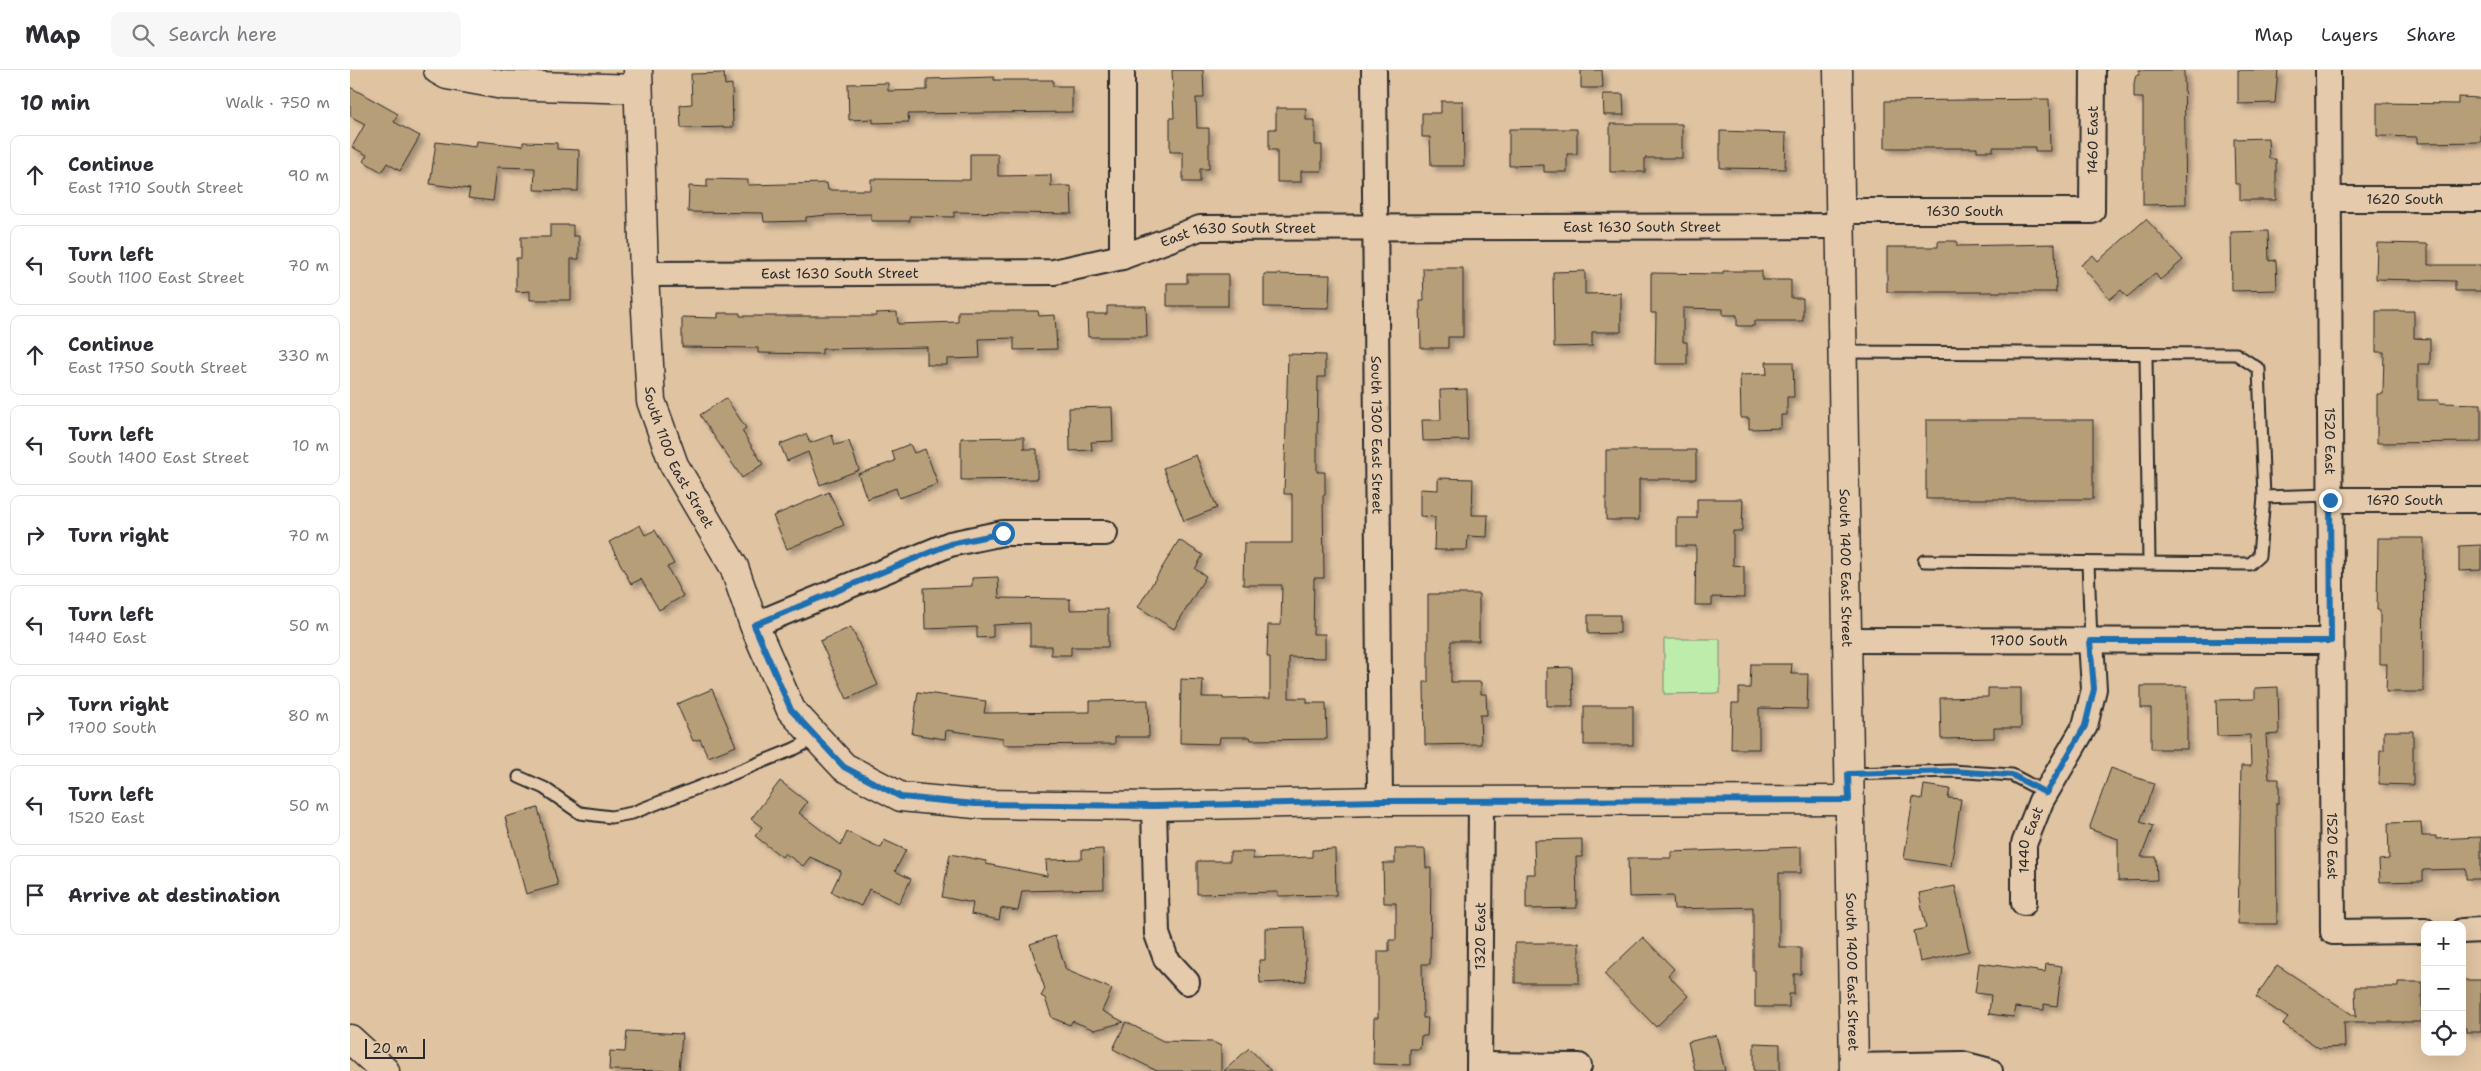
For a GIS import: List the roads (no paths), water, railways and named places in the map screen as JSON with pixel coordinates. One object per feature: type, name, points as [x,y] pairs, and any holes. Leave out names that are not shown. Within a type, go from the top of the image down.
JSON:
[{"type":"street","points":[[438,70],[447,75],[503,85],[638,79]]},
{"type":"street","points":[[1122,70],[1122,257]]},
{"type":"street","name":"South 1300 East Street","points":[[1374,70],[1380,801]]},
{"type":"street","name":"South 1400 East Street","points":[[1838,70],[1853,1068]]},
{"type":"street","name":"1460 East","points":[[2092,211],[2093,70]]},
{"type":"street","name":"1520 East","points":[[2328,70],[2333,932],[2421,931]]},
{"type":"street","name":"South 1100 East Street","points":[[638,79],[644,274],[651,401],[674,465],[734,567],[754,625],[791,710],[844,767],[901,797],[975,804],[1154,806],[1380,801],[1481,802],[1849,787]]},
{"type":"street","name":"1620 South","points":[[2329,199],[2481,199]]},
{"type":"street","name":"1630 South","points":[[1839,219],[2092,211]]},
{"type":"street","name":"East 1630 South Street","points":[[644,274],[1054,272],[1122,257],[1200,228],[1839,219]]},
{"type":"street","name":"1670 South","points":[[2330,498],[2481,500]]},
{"type":"street","points":[[754,625],[950,544],[1003,533],[1105,532]]},
{"type":"street","name":"1700 South","points":[[1848,640],[2331,641]]},
{"type":"street","name":"1440 East","points":[[2024,903],[2024,844],[2046,793],[2085,726],[2094,689],[2090,641]]},
{"type":"street","name":"1320 East","points":[[1480,1068],[1481,802]]},
{"type":"street","points":[[1154,806],[1157,934],[1166,959],[1187,982]]},
{"type":"street","points":[[2466,931],[2481,930]]},
{"type":"street","points":[[351,1043],[385,1071]]},
{"type":"street","points":[[1853,1068],[1963,1064],[1990,1071]]},
{"type":"street","points":[[1480,1068],[1578,1066]]},
{"type":"lane","points":[[1842,352],[2236,354],[2259,368],[2264,497],[2259,556],[2250,564],[1924,561]]},
{"type":"lane","points":[[2146,355],[2149,564]]},
{"type":"lane","points":[[2264,497],[2330,498]]},
{"type":"lane","points":[[2088,563],[2090,641]]},
{"type":"lane","points":[[519,777],[544,788],[580,813],[611,817],[632,813],[794,749],[816,738]]},
{"type":"lane","points":[[1849,787],[1952,771],[2012,775],[2046,793]]}]
